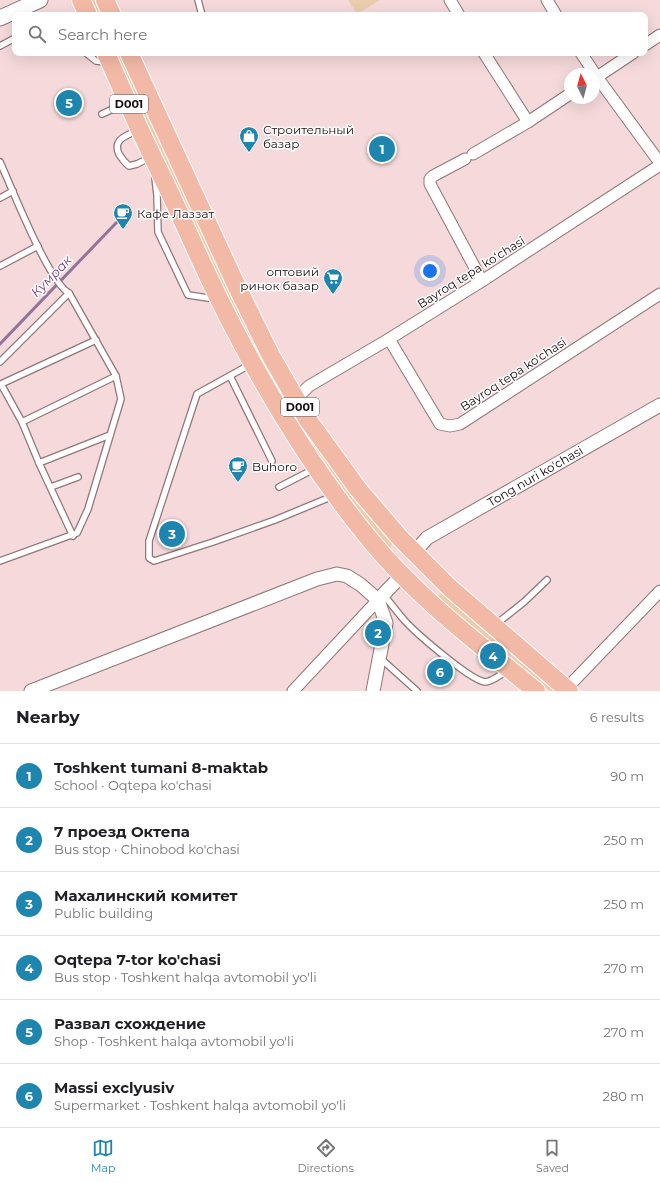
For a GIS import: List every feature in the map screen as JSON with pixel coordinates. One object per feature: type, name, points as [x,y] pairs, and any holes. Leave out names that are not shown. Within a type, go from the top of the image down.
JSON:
[{"type":"highway","points":[[81,0],[87,12]]},
{"type":"highway","points":[[105,0],[111,12]]},
{"type":"highway","name":"D001","points":[[131,56],[238,289],[271,356],[308,420],[358,489],[386,523],[414,553],[450,588],[567,690]]},
{"type":"highway","name":"D001","points":[[108,58],[219,299],[287,424],[336,495],[371,542],[402,575],[448,618],[509,669],[530,689]]},
{"type":"highway","points":[[402,575],[414,553]]},
{"type":"main road","points":[[14,12],[40,0]]},
{"type":"main road","points":[[0,18],[12,13]]},
{"type":"street","points":[[450,0],[457,12]]},
{"type":"street","points":[[547,0],[554,12]]},
{"type":"street","points":[[648,43],[660,35]]},
{"type":"street","points":[[486,56],[528,122]]},
{"type":"street","points":[[584,56],[590,68]]},
{"type":"street","points":[[600,75],[629,56]]},
{"type":"street","points":[[600,83],[660,164]]},
{"type":"street","points":[[482,281],[430,184],[430,180],[433,176],[528,122],[564,98]]},
{"type":"street","name":"Bayroq tepa koʻchasi","points":[[296,399],[309,386],[389,339],[482,281],[660,164]]},
{"type":"street","name":"Bayroq tepa ko'chasi","points":[[389,339],[440,424],[450,426],[460,424],[660,294]]},
{"type":"street","name":"Tong nuri ko'chasi","points":[[414,553],[427,538],[660,405]]},
{"type":"street","points":[[31,691],[328,575],[337,574],[347,576],[381,598],[386,623],[373,691]]},
{"type":"street","points":[[294,691],[402,575]]},
{"type":"street","points":[[567,690],[660,591]]},
{"type":"lane","points":[[198,0],[201,12]]},
{"type":"lane","points":[[0,46],[12,40]]},
{"type":"lane","points":[[90,56],[96,61],[108,58]]},
{"type":"lane","points":[[102,114],[128,102]]},
{"type":"lane","points":[[140,129],[121,138],[117,144],[122,161],[129,166],[138,164],[153,156],[158,195],[158,232],[188,295],[219,299]]},
{"type":"lane","points":[[0,162],[38,246],[54,276],[66,291],[116,376],[121,399],[88,509],[78,533],[0,561]]},
{"type":"lane","points":[[0,198],[13,191]]},
{"type":"lane","points":[[0,266],[38,246]]},
{"type":"lane","points":[[0,362],[66,291]]},
{"type":"lane","points":[[72,536],[22,422],[0,383],[96,340]]},
{"type":"lane","points":[[253,363],[197,394],[149,541],[149,558],[154,560],[213,542],[275,520],[336,495]]},
{"type":"lane","points":[[22,422],[116,376]]},
{"type":"lane","points":[[230,376],[272,461]]},
{"type":"lane","points":[[39,463],[110,435]]},
{"type":"lane","points":[[279,487],[317,468]]},
{"type":"lane","points":[[51,487],[78,477]]},
{"type":"lane","points":[[493,626],[524,602],[547,580]]},
{"type":"lane","points":[[381,598],[460,669],[478,680],[486,682],[491,681],[509,669]]},
{"type":"lane","points":[[379,657],[415,690]]},
{"type":"shaded area","points":[[90,0],[98,0],[104,12],[96,12]]},
{"type":"shaded area","points":[[348,0],[380,0],[360,12],[356,12]]},
{"type":"shaded area","points":[[116,56],[123,56],[295,410],[290,413],[275,388],[234,310]]},
{"type":"shaded area","points":[[314,439],[394,543],[389,547],[347,496],[309,443]]},
{"type":"shaded area","points":[[442,592],[556,691],[550,691],[515,662],[506,651],[493,644],[437,597]]},
{"type":"waterway","name":"Кумрак","points":[[0,344],[117,222]]},
{"type":"place","name":"Развал схождение","points":[[69,103]]},
{"type":"place","name":"Toshkent tumani 8-maktab","points":[[382,149]]},
{"type":"place","name":"Строительный базар","points":[[249,153]]},
{"type":"place","name":"Кафе Лаззат","points":[[123,230]]},
{"type":"place","name":"оптовий ринок базар","points":[[333,295]]},
{"type":"place","name":"Buhoro","points":[[238,483]]},
{"type":"place","name":"Махалинский комитет","points":[[172,534]]},
{"type":"place","name":"7 проезд Октепа","points":[[378,633]]},
{"type":"place","name":"Oqtepa 7-tor ko'chasi","points":[[493,656]]},
{"type":"place","name":"Massi exclyusiv","points":[[440,672]]}]
